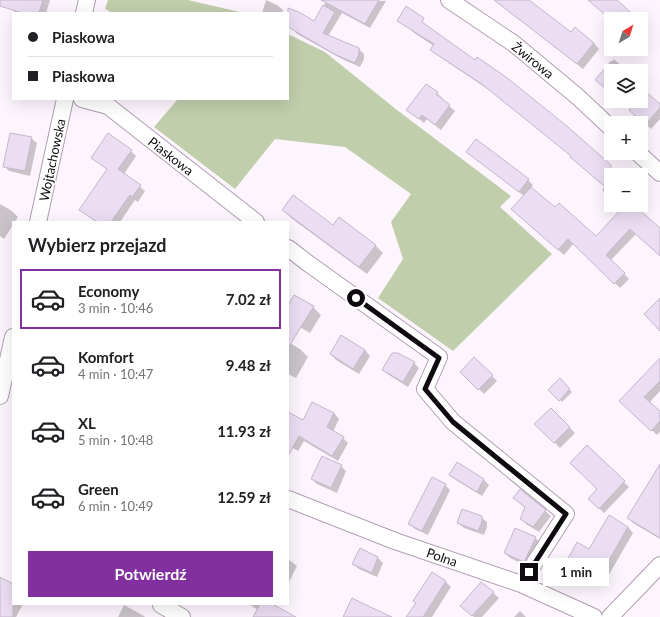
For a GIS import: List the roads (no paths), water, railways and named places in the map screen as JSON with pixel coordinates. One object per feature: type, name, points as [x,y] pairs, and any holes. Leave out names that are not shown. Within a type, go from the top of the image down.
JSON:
[{"type":"street","points":[[84,12],[87,0]]},
{"type":"street","name":"Żwirowa","points":[[449,0],[513,43],[578,97],[604,121]]},
{"type":"street","name":"Wojtachowska","points":[[38,221],[65,100]]},
{"type":"street","name":"Piaskowa","points":[[86,100],[108,106],[255,221]]},
{"type":"street","points":[[646,160],[660,173]]},
{"type":"street","points":[[289,249],[439,358],[425,389],[453,422],[566,514],[521,584]]},
{"type":"street","points":[[0,396],[7,357],[12,341]]},
{"type":"street","name":"Polna","points":[[289,500],[395,541],[521,584],[594,617]]},
{"type":"street","points":[[610,617],[660,565]]},
{"type":"street","points":[[161,605],[177,616]]}]
